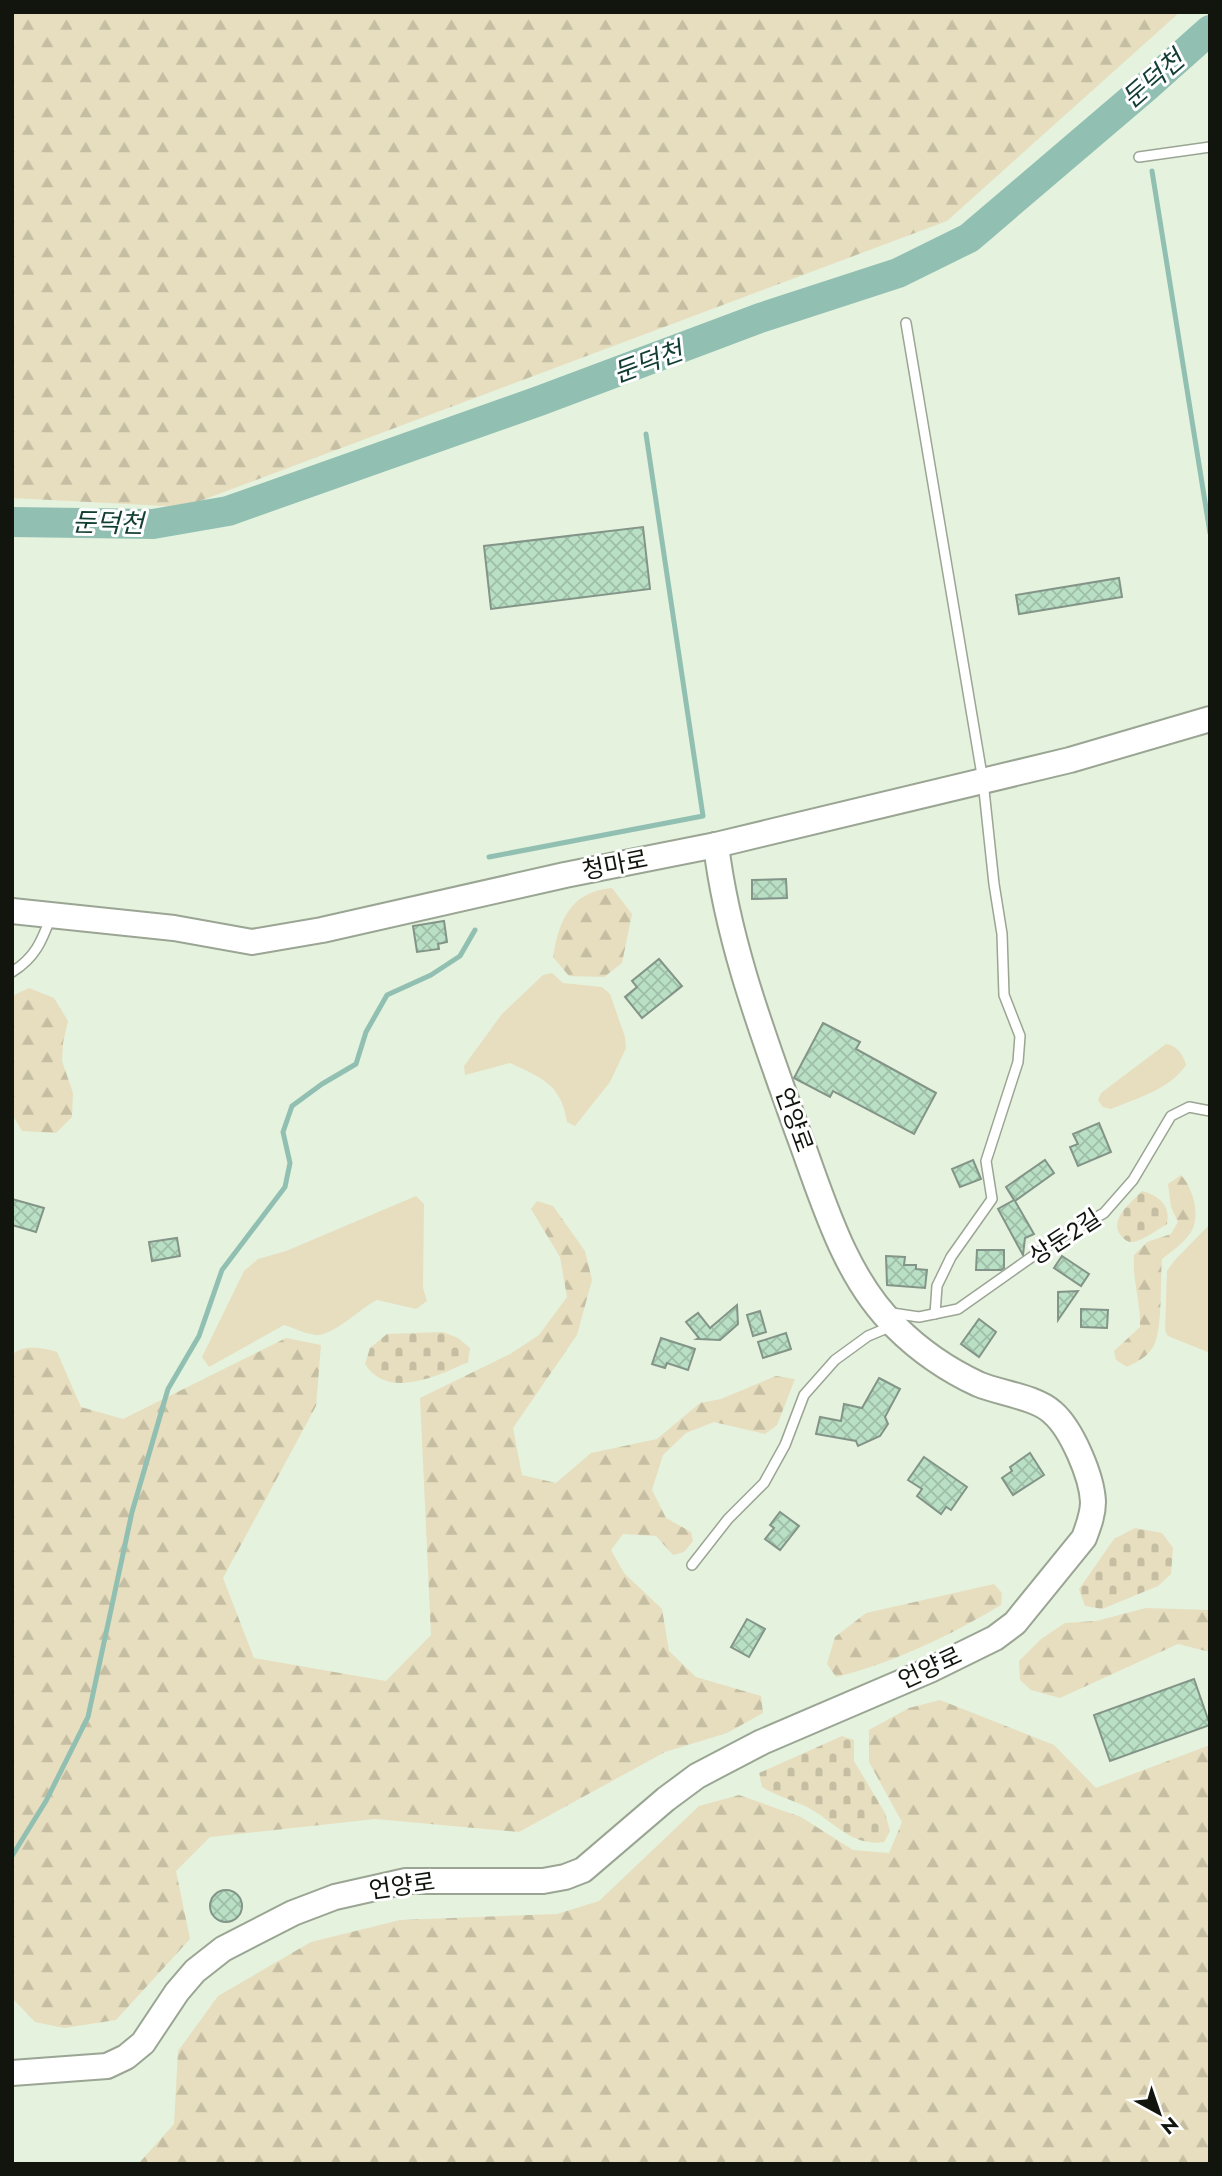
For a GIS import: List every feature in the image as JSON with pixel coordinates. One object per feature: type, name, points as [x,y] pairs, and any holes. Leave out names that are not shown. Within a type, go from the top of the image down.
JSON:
[{"type":"street","name":"청마로","points":[[12,911],[174,929],[252,942],[322,930],[565,875],[716,845],[1070,760],[1210,719]]},
{"type":"street","name":"언양로","points":[[12,2073],[107,2066],[125,2057],[143,2043],[177,1992],[195,1971],[223,1949],[293,1913],[324,1901],[405,1881],[543,1881],[583,1870],[697,1776],[762,1742],[930,1670],[995,1638],[1015,1623],[1062,1569],[1084,1538],[1093,1502],[1077,1448],[1051,1411],[978,1384],[922,1349],[888,1319],[865,1289],[839,1241],[738,958],[721,888],[716,845]]},
{"type":"lane","points":[[1139,158],[1210,147]]},
{"type":"lane","points":[[906,323],[983,780],[1002,933],[1004,995],[1020,1036],[1018,1062],[986,1161],[992,1199],[951,1257],[937,1286],[934,1314]]},
{"type":"lane","points":[[12,972],[27,963],[43,937],[51,915]]},
{"type":"lane","name":"상둔2길","points":[[888,1319],[919,1317],[958,1309],[1053,1242],[1104,1213],[1133,1180],[1171,1115],[1189,1107],[1210,1111]]},
{"type":"lane","points":[[692,1566],[729,1519],[764,1483],[785,1445],[804,1395],[835,1360],[888,1319]]},
{"type":"green space","points":[[12,12],[1180,12],[947,221],[184,507],[12,498]]},
{"type":"green space","points":[[612,888],[632,914],[622,963],[604,977],[569,976],[553,957],[563,920],[569,910],[586,895]]},
{"type":"green space","points":[[552,973],[563,983],[602,987],[610,994],[625,1037],[626,1048],[610,1082],[575,1126],[567,1122],[555,1091],[532,1073],[510,1063],[465,1075],[464,1066],[502,1014],[543,975]]},
{"type":"green space","points":[[29,988],[54,998],[68,1021],[62,1061],[73,1093],[72,1117],[56,1133],[22,1131],[12,1114],[12,996]]},
{"type":"green space","points":[[1166,1044],[1176,1048],[1183,1058],[1186,1065],[1179,1074],[1142,1097],[1111,1109],[1103,1107],[1098,1100],[1101,1093]]},
{"type":"green space","points":[[1181,1175],[1194,1202],[1194,1225],[1184,1240],[1162,1259],[1160,1317],[1153,1347],[1145,1356],[1127,1367],[1116,1360],[1114,1351],[1140,1327],[1134,1255],[1147,1242],[1171,1234],[1178,1222],[1171,1207],[1168,1184]]},
{"type":"green space","points":[[1142,1191],[1162,1202],[1167,1211],[1167,1224],[1141,1239],[1129,1242],[1118,1231],[1117,1224],[1122,1212]]},
{"type":"green space","points":[[416,1196],[424,1204],[423,1288],[427,1301],[416,1309],[377,1300],[333,1330],[318,1335],[284,1325],[209,1367],[202,1357],[244,1271],[258,1259],[286,1251]]},
{"type":"green space","points":[[537,1201],[553,1206],[585,1251],[592,1280],[577,1335],[513,1428],[522,1475],[556,1483],[591,1453],[657,1439],[700,1403],[721,1399],[776,1376],[795,1379],[777,1425],[765,1434],[714,1422],[686,1433],[663,1455],[652,1490],[666,1518],[691,1532],[693,1541],[684,1552],[673,1555],[656,1536],[623,1534],[611,1550],[624,1573],[662,1609],[669,1651],[696,1677],[761,1696],[763,1713],[727,1733],[665,1752],[519,1832],[375,1819],[210,1837],[176,1871],[190,1939],[116,2020],[64,2028],[35,2022],[12,1998],[12,1355],[28,1348],[57,1352],[81,1407],[123,1419],[286,1338],[321,1345],[316,1406],[223,1578],[254,1658],[386,1681],[431,1635],[420,1398],[510,1354],[539,1335],[567,1297],[560,1257],[531,1209]]},
{"type":"green space","points":[[1210,1224],[1210,1353],[1168,1336],[1165,1331],[1167,1271]]},
{"type":"green space","points":[[443,1332],[458,1338],[470,1348],[468,1362],[428,1378],[399,1383],[386,1381],[375,1375],[365,1364],[370,1348],[387,1334]]},
{"type":"green space","points":[[1135,1528],[1162,1533],[1173,1548],[1171,1574],[1158,1586],[1102,1609],[1085,1606],[1079,1589],[1114,1539]]},
{"type":"green space","points":[[994,1584],[1002,1593],[1001,1605],[942,1637],[879,1664],[836,1677],[827,1664],[835,1637],[866,1613]]},
{"type":"green space","points":[[1146,1608],[1210,1610],[1210,1652],[1178,1644],[1060,1698],[1031,1690],[1020,1680],[1019,1661],[1041,1639],[1065,1623],[1096,1621]]},
{"type":"green space","points":[[940,1700],[1054,1745],[1096,1788],[1210,1745],[1210,2164],[135,2164],[140,2162],[174,2124],[178,2051],[218,1996],[311,1942],[400,1920],[557,1914],[599,1901],[699,1806],[739,1795],[801,1817],[853,1850],[889,1853],[902,1822],[869,1762],[869,1730],[909,1708]]},
{"type":"green space","points":[[842,1736],[854,1740],[854,1761],[885,1813],[890,1831],[884,1842],[872,1843],[852,1837],[807,1807],[762,1787],[759,1773]]},
{"type":"building","points":[[643,527],[650,589],[491,609],[484,546]]},
{"type":"building","points":[[1119,578],[1122,597],[1019,614],[1016,595]]},
{"type":"building","points":[[786,879],[787,898],[752,899],[752,880]]},
{"type":"building","points":[[444,921],[447,942],[438,944],[439,949],[417,952],[413,926]]},
{"type":"building","points":[[659,959],[682,986],[642,1018],[625,997],[637,987],[632,981]]},
{"type":"building","points":[[823,1023],[860,1042],[856,1049],[936,1093],[914,1134],[833,1091],[830,1097],[794,1078]]},
{"type":"building","points":[[1099,1123],[1111,1152],[1078,1166],[1070,1147],[1078,1144],[1073,1134]]},
{"type":"building","points":[[973,1160],[981,1179],[960,1187],[952,1169]]},
{"type":"building","points":[[1045,1160],[1054,1173],[1015,1201],[1034,1234],[1025,1238],[1023,1255],[998,1209],[1014,1200],[1006,1187]]},
{"type":"building","points":[[12,1199],[44,1208],[36,1232],[12,1225]]},
{"type":"building","points":[[177,1238],[180,1256],[152,1261],[149,1242]]},
{"type":"building","points":[[977,1250],[1004,1250],[1004,1268],[976,1270]]},
{"type":"building","points":[[886,1256],[905,1257],[904,1265],[916,1265],[916,1269],[927,1270],[925,1288],[887,1285]]},
{"type":"building","points":[[1062,1256],[1089,1274],[1081,1286],[1054,1268]]},
{"type":"building","points":[[1078,1291],[1058,1320],[1058,1292]]},
{"type":"building","points":[[737,1305],[738,1324],[720,1340],[697,1339],[699,1338],[686,1322],[698,1313],[710,1328]]},
{"type":"building","points":[[1081,1309],[1108,1310],[1107,1328],[1081,1327]]},
{"type":"building","points":[[760,1311],[766,1332],[753,1336],[747,1315]]},
{"type":"building","points":[[979,1319],[996,1332],[979,1357],[961,1344]]},
{"type":"building","points":[[786,1333],[791,1349],[763,1358],[758,1342]]},
{"type":"building","points":[[661,1338],[695,1349],[688,1370],[667,1363],[665,1368],[652,1364]]},
{"type":"building","points":[[879,1378],[900,1389],[885,1417],[888,1424],[880,1436],[858,1446],[856,1441],[816,1434],[820,1417],[841,1421],[844,1404],[862,1408]]},
{"type":"building","points":[[1030,1453],[1044,1475],[1013,1495],[1002,1478],[1012,1471],[1010,1467]]},
{"type":"building","points":[[924,1457],[967,1487],[951,1510],[946,1507],[941,1514],[917,1496],[922,1489],[908,1480]]},
{"type":"building","points":[[780,1512],[799,1526],[780,1550],[765,1539],[774,1528],[770,1525]]},
{"type":"building","points":[[747,1619],[765,1629],[749,1657],[731,1647]]},
{"type":"building","points":[[1194,1679],[1210,1725],[1110,1761],[1094,1715]]},
{"type":"building","points":[[226,1890],[237,1895],[242,1906],[237,1917],[226,1922],[215,1917],[210,1906],[215,1895]]},
{"type":"waterway","name":"둔덕천","points":[[12,522],[153,524],[228,511],[539,401],[760,318],[898,273],[969,238],[1210,30]]},
{"type":"waterway","points":[[1152,171],[1210,533]]},
{"type":"waterway","points":[[489,857],[703,816],[646,434]]},
{"type":"waterway","points":[[12,1856],[46,1801],[88,1717],[132,1512],[168,1389],[199,1336],[222,1270],[285,1187],[290,1163],[283,1132],[292,1106],[356,1064],[366,1032],[387,995],[431,975],[460,956],[475,930]]}]
